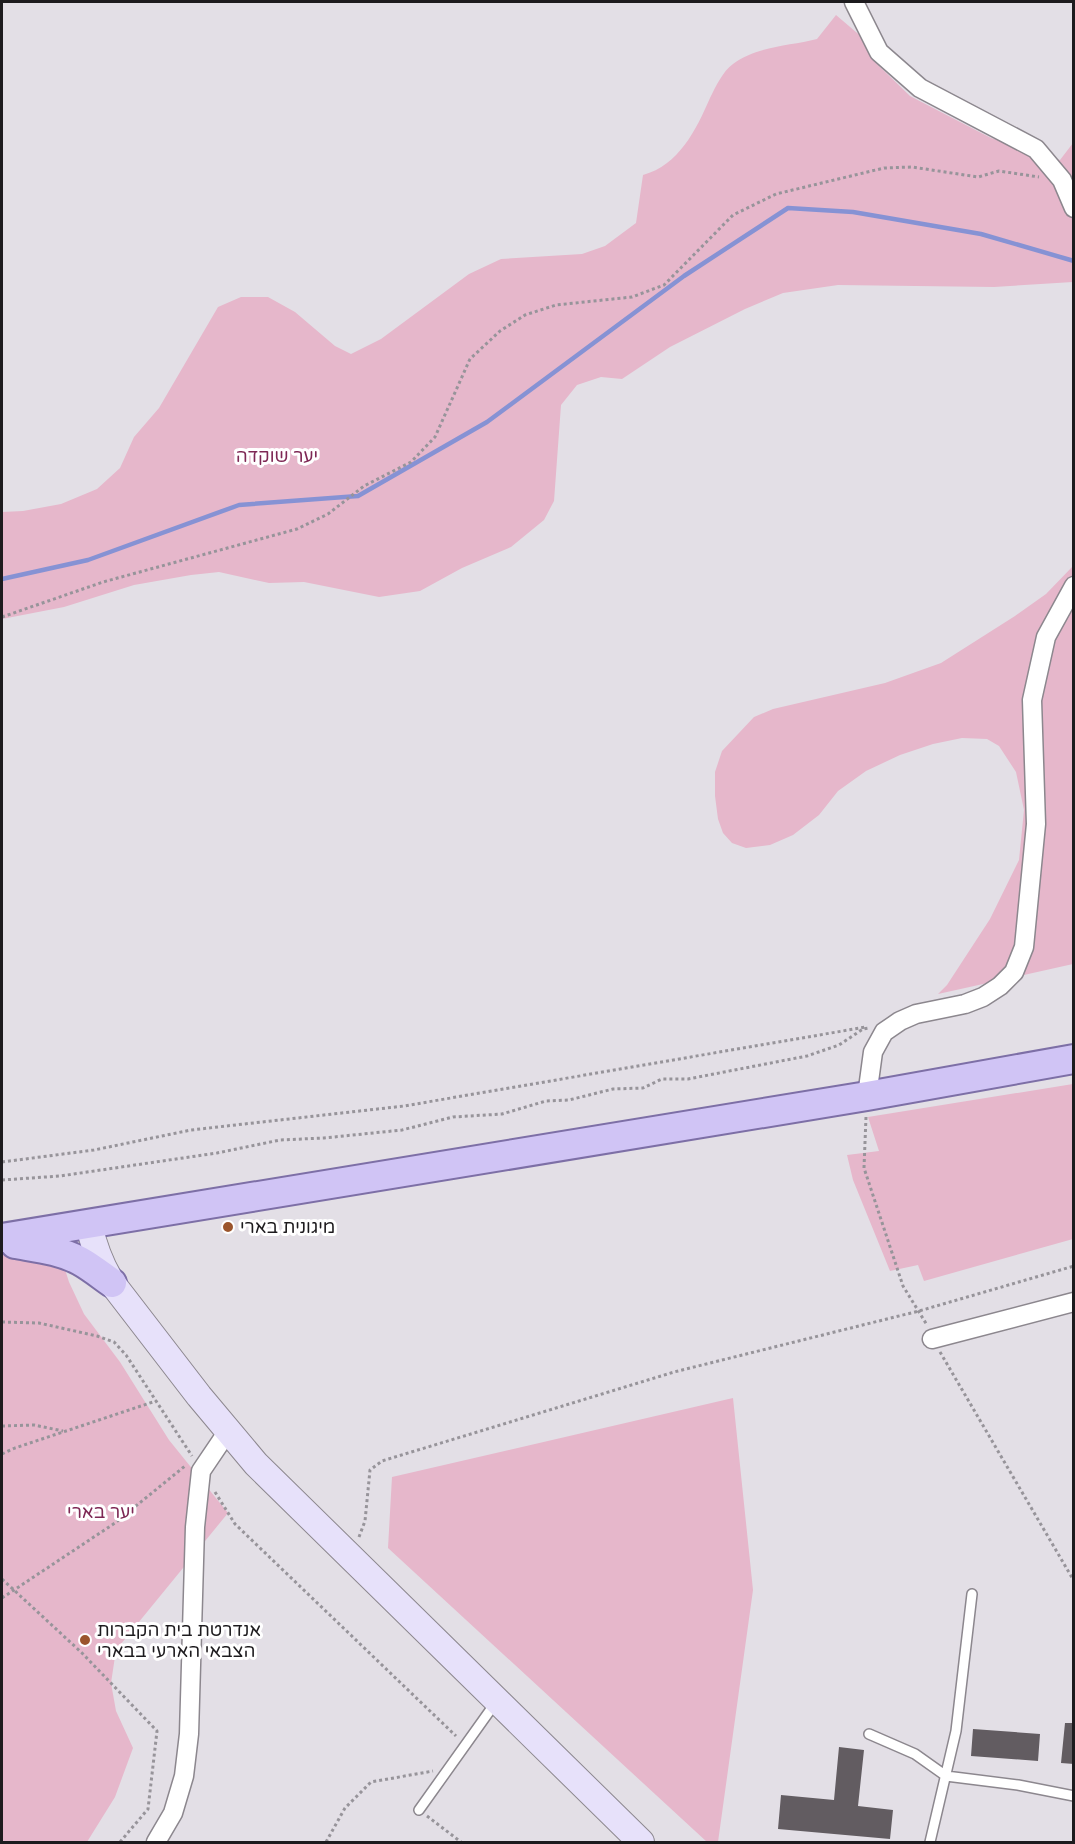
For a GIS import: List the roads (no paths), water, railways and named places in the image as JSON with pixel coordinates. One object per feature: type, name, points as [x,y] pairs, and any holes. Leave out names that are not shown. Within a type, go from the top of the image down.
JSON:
[{"type":"main road","points":[[2,1238],[867,1096],[1074,1059]]},
{"type":"main road","points":[[89,1225],[95,1250],[112,1283],[149,1333],[256,1464],[641,1842]]},
{"type":"main road","points":[[2,1243],[48,1249],[62,1254],[80,1261],[112,1283]]},
{"type":"street","points":[[854,2],[879,52],[920,88],[1036,149],[1062,180],[1074,208]]},
{"type":"street","points":[[867,1096],[873,1052],[884,1032],[916,1014],[965,1004],[983,997],[1000,986],[1014,972],[1024,947],[1036,824],[1032,700],[1046,637],[1074,586]]},
{"type":"street","points":[[932,1339],[1074,1302]]},
{"type":"street","points":[[156,1842],[173,1813],[184,1776],[187,1755],[195,1527],[201,1471],[228,1431]]},
{"type":"lane","points":[[930,1842],[956,1731],[972,1594]]},
{"type":"lane","points":[[419,1810],[496,1701]]},
{"type":"lane","points":[[869,1734],[915,1754],[946,1776],[1018,1785],[1074,1796]]},
{"type":"waterway","points":[[2,579],[88,560],[239,505],[358,496],[487,422],[684,276],[788,208],[853,212],[981,234],[1074,261]]},
{"type":"place","name":"מיגונית בארי","points":[[228,1227]]},
{"type":"place","name":"אנדרטת בית הקברות הצבאי הארעי בבארי","points":[[85,1640]]},
{"type":"park label","name":"יער שוקדה","points":[[277,456]]},
{"type":"park label","name":"יער בארי","points":[[101,1512]]}]
